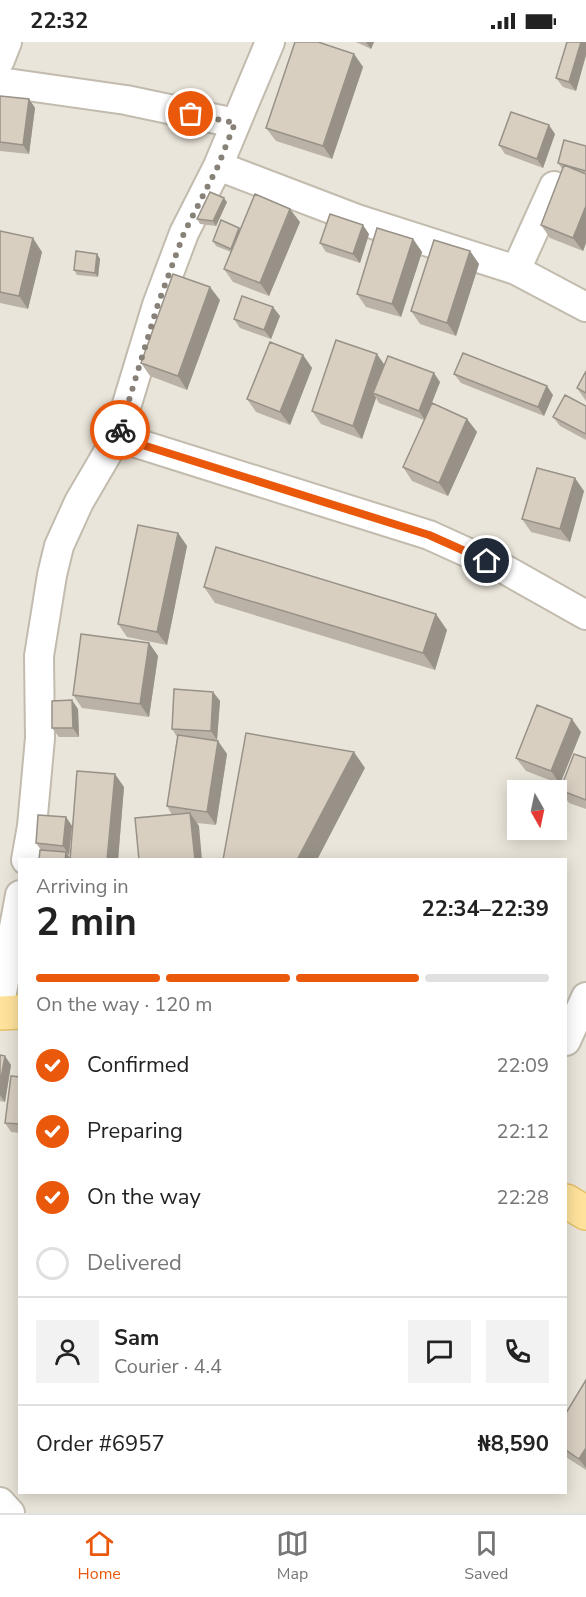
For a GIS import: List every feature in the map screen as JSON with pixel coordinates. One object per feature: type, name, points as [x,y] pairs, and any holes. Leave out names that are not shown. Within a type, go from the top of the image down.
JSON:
[{"type":"main road","points":[[0,1013],[18,1012]]},
{"type":"main road","points":[[567,1202],[586,1213]]},
{"type":"street","points":[[0,60],[7,42]]},
{"type":"street","points":[[26,858],[32,826],[40,738],[39,656],[59,546],[79,502],[117,437],[158,304],[180,243],[218,166],[270,42]]},
{"type":"street","points":[[0,82],[126,100],[235,123]]},
{"type":"street","points":[[218,166],[357,219],[516,270],[586,307]]},
{"type":"street","points":[[516,270],[555,186]]},
{"type":"street","points":[[117,437],[429,535],[506,570],[586,615]]},
{"type":"street","points":[[0,1003],[18,906]]},
{"type":"street","points":[[567,1039],[586,997]]},
{"type":"street","points":[[0,1502],[10,1513]]},
{"type":"shaded area","points":[[0,42],[586,42],[586,1513],[0,1513]]},
{"type":"building","points":[[295,42],[318,42],[354,54],[323,146],[266,128]]},
{"type":"building","points":[[567,42],[581,42],[569,82],[556,78]]},
{"type":"building","points":[[0,96],[29,99],[23,145],[0,142]]},
{"type":"building","points":[[511,112],[549,125],[537,159],[499,145]]},
{"type":"building","points":[[564,140],[586,146],[586,171],[558,163]]},
{"type":"building","points":[[564,165],[586,174],[586,206],[573,238],[541,225]]},
{"type":"building","points":[[210,192],[224,198],[213,221],[197,219]]},
{"type":"building","points":[[255,194],[290,209],[260,283],[224,269]]},
{"type":"building","points":[[330,214],[363,225],[353,254],[320,243]]},
{"type":"building","points":[[221,220],[239,228],[231,249],[213,241]]},
{"type":"building","points":[[377,228],[413,239],[392,304],[357,294]]},
{"type":"building","points":[[0,231],[33,238],[19,296],[0,292]]},
{"type":"building","points":[[434,240],[470,251],[447,323],[411,311]]},
{"type":"building","points":[[76,251],[97,254],[95,273],[74,270]]},
{"type":"building","points":[[173,274],[210,287],[178,376],[141,363]]},
{"type":"building","points":[[242,296],[273,307],[264,330],[234,319]]},
{"type":"building","points":[[336,340],[377,354],[353,426],[312,411]]},
{"type":"building","points":[[270,342],[303,355],[280,412],[247,399]]},
{"type":"building","points":[[463,353],[547,386],[538,407],[454,374]]},
{"type":"building","points":[[388,356],[434,373],[419,411],[373,393]]},
{"type":"building","points":[[586,371],[586,393],[577,388]]},
{"type":"building","points":[[565,395],[586,406],[586,434],[553,417]]},
{"type":"building","points":[[432,403],[467,419],[439,483],[403,467]]},
{"type":"building","points":[[537,468],[575,478],[560,529],[522,519]]},
{"type":"building","points":[[138,525],[178,533],[157,632],[118,624]]},
{"type":"building","points":[[216,547],[436,614],[423,653],[204,587]]},
{"type":"building","points":[[81,634],[149,643],[140,704],[73,695]]},
{"type":"building","points":[[174,689],[213,692],[211,731],[172,729]]},
{"type":"building","points":[[72,700],[73,728],[52,728],[52,701]]},
{"type":"building","points":[[537,705],[572,719],[551,771],[516,758]]},
{"type":"building","points":[[246,733],[354,752],[298,858],[223,858]]},
{"type":"building","points":[[178,735],[218,741],[207,812],[167,806]]},
{"type":"building","points":[[574,754],[586,758],[586,800],[567,793],[567,780],[564,780]]},
{"type":"building","points":[[77,771],[115,774],[107,858],[70,858]]},
{"type":"building","points":[[190,813],[195,858],[139,858],[135,818]]},
{"type":"building","points":[[38,815],[66,817],[63,846],[36,843]]},
{"type":"building","points":[[40,850],[66,852],[65,858],[39,858]]},
{"type":"building","points":[[0,1055],[5,1056],[0,1084]]},
{"type":"building","points":[[11,1076],[18,1077],[18,1124],[5,1123]]},
{"type":"building","points":[[586,1380],[586,1448],[579,1459],[567,1451],[567,1411]]},
{"type":"way so far","points":[[120,430],[158,304],[184,233],[218,166],[235,123],[191,114]]},
{"type":"route","points":[[120,430],[117,437],[429,535],[487,561]]}]
